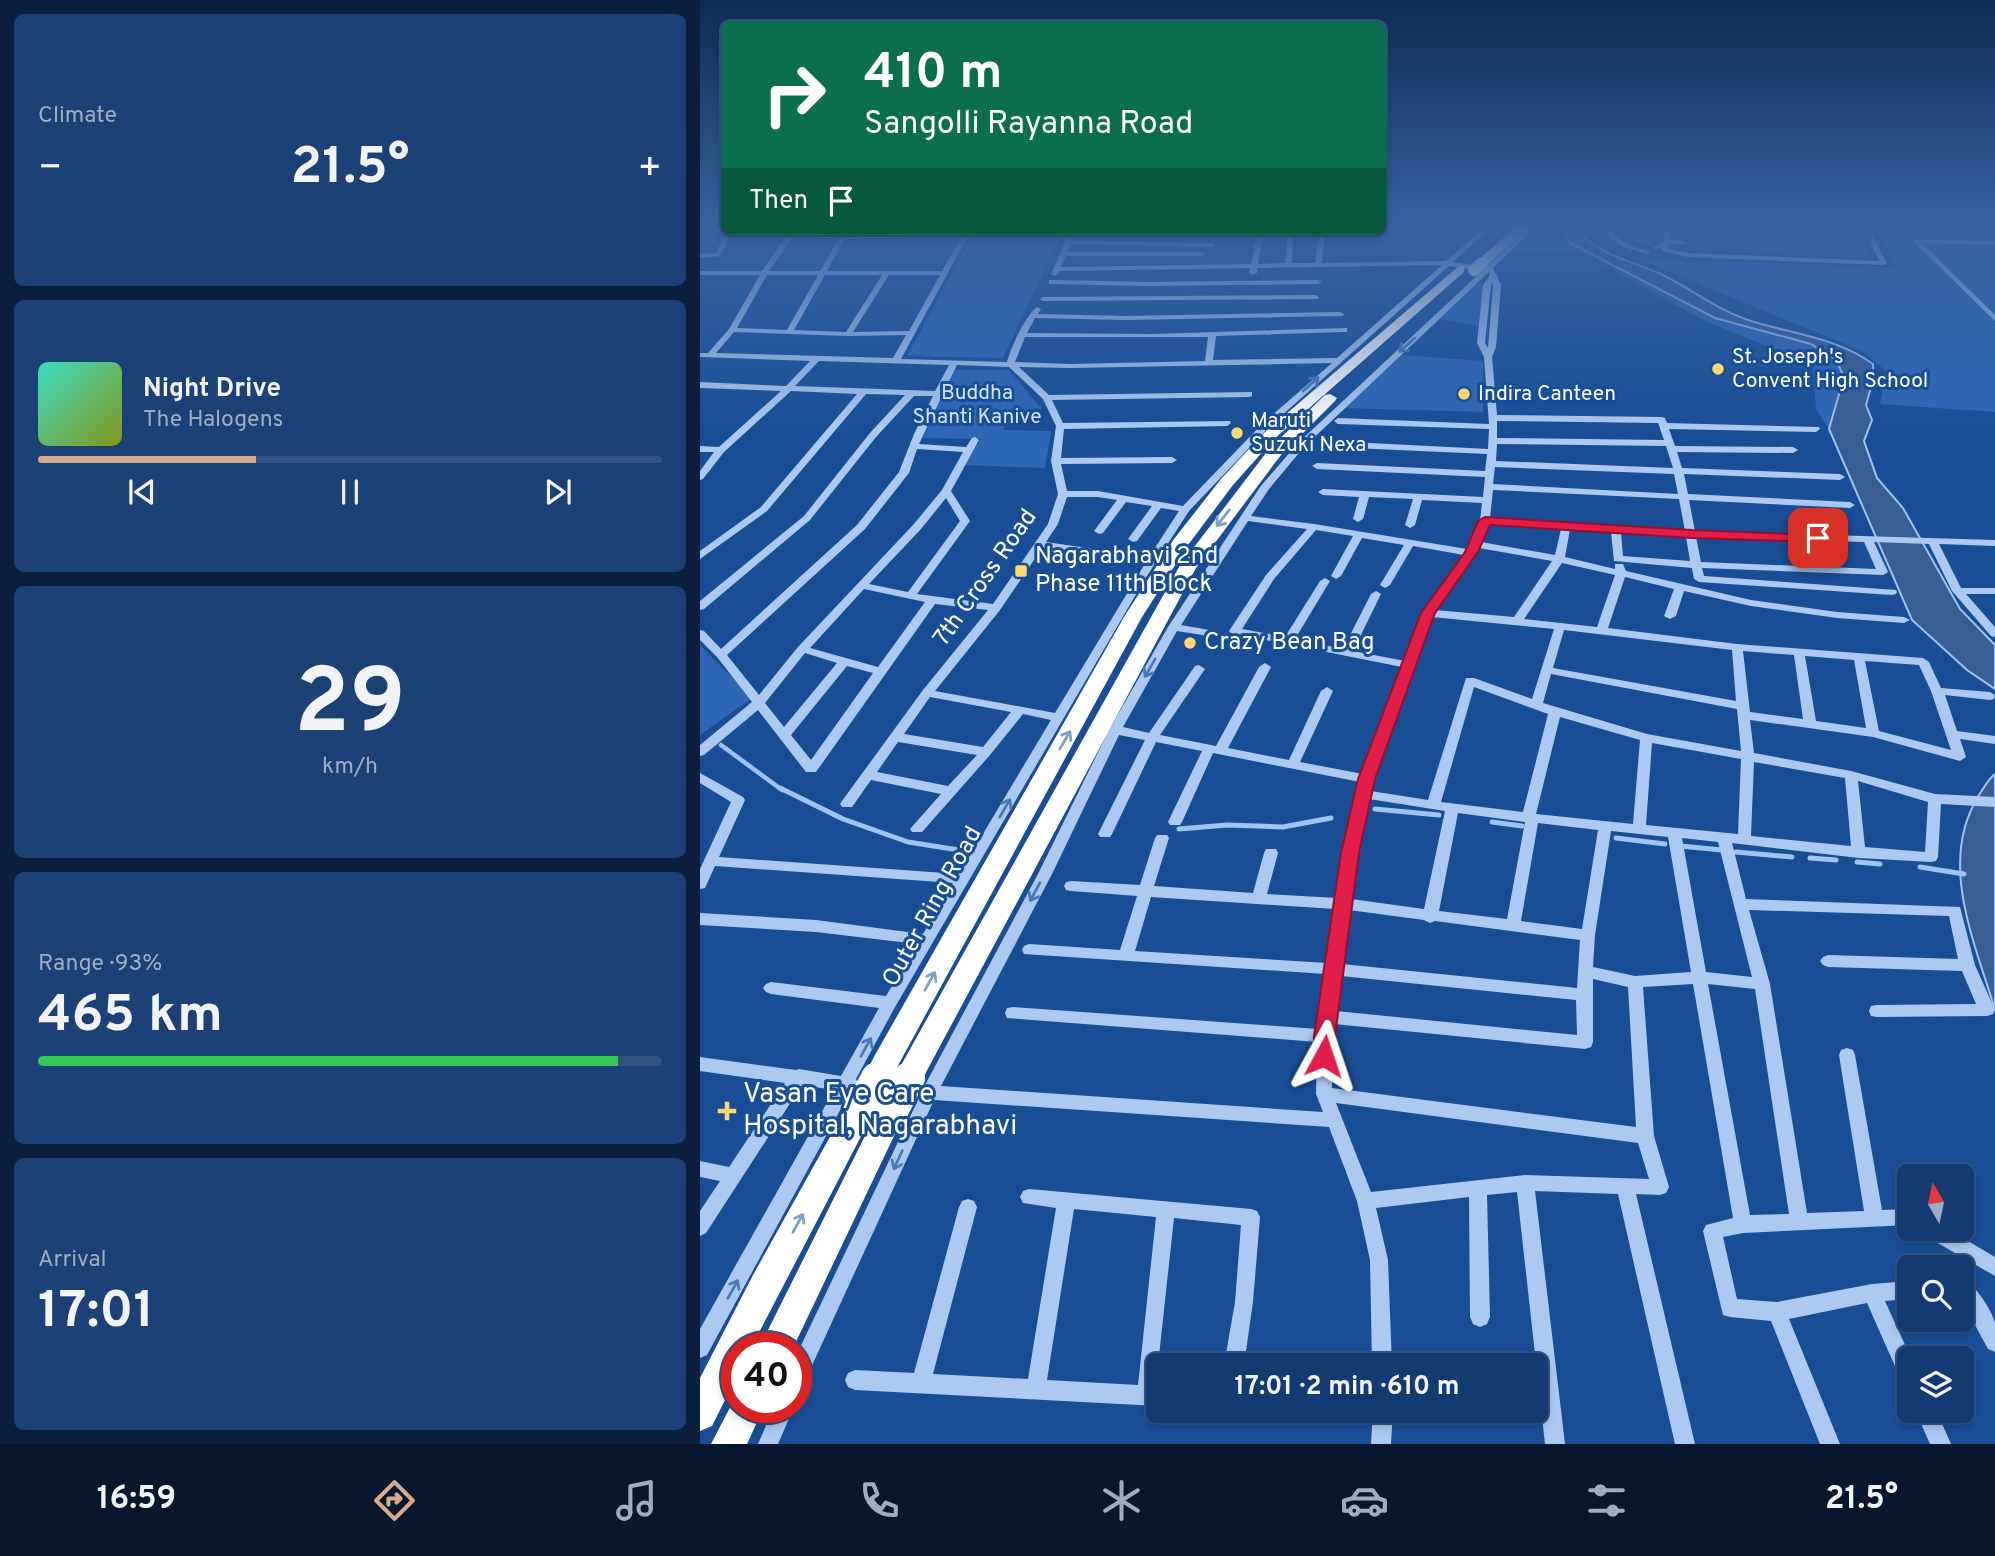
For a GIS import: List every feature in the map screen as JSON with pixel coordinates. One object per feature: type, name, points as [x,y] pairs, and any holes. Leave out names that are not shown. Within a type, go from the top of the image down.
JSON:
[{"type":"highway","points":[[1262,458],[1443,295]]},
{"type":"highway","name":"Outer Ring Road","points":[[700,1414],[764,1286],[885,1062],[1139,607],[1180,542],[1262,458]]},
{"type":"highway","name":"Outer Ring Road","points":[[781,1332],[865,1103],[914,1068],[1182,577],[1262,458]]},
{"type":"highway","points":[[729,1444],[739,1423]]},
{"type":"street","points":[[705,355],[732,330],[752,295]]},
{"type":"street","points":[[789,332],[809,295]]},
{"type":"street","points":[[848,334],[872,295]]},
{"type":"street","points":[[896,360],[933,295]]},
{"type":"street","points":[[1011,364],[1011,355],[1025,335],[1045,295]]},
{"type":"street","points":[[1245,333],[1251,295]]},
{"type":"street","points":[[700,1349],[865,1103],[890,1003],[1058,717],[1185,509],[1262,458],[1338,360],[1398,310],[1424,295]]},
{"type":"street","points":[[1382,1353],[1379,1260],[1366,1201],[1324,1094],[1325,1036],[1350,853],[1367,779],[1428,613],[1474,548],[1485,521],[1492,458],[1488,357],[1492,347],[1496,295]]},
{"type":"street","points":[[1971,295],[1995,319]]},
{"type":"street","points":[[1043,299],[1315,297]]},
{"type":"street","points":[[1033,316],[1340,314]]},
{"type":"street","points":[[732,330],[913,333]]},
{"type":"street","points":[[1025,335],[1344,330]]},
{"type":"street","points":[[1209,363],[1212,334]]},
{"type":"street","points":[[705,355],[1011,364],[1338,360]]},
{"type":"street","points":[[700,477],[720,450],[787,390],[816,359]]},
{"type":"street","points":[[721,655],[860,527],[904,473],[937,394],[954,362]]},
{"type":"street","name":"7th Cross Road","points":[[847,804],[927,694],[996,608],[1053,524],[1063,494],[1056,461],[1060,426],[1048,398],[1011,364]]},
{"type":"street","points":[[700,385],[937,394]]},
{"type":"street","points":[[700,556],[764,509],[863,392]]},
{"type":"street","points":[[700,607],[807,518],[873,435],[912,393]]},
{"type":"street","points":[[1048,398],[1249,394]]},
{"type":"street","points":[[1323,492],[1418,497],[1492,458],[1662,420],[1679,473],[1692,534],[1698,585]]},
{"type":"street","points":[[1338,421],[1492,458],[1684,497],[1850,505]]},
{"type":"street","points":[[1060,426],[1227,423]]},
{"type":"street","points":[[1665,426],[1816,429]]},
{"type":"street","points":[[700,752],[760,703],[802,649],[863,586],[946,491],[975,440]]},
{"type":"street","points":[[1330,444],[1679,473],[1840,477]]},
{"type":"street","points":[[914,446],[968,450]]},
{"type":"street","points":[[1317,466],[1671,446],[1793,450]]},
{"type":"street","points":[[700,449],[720,450]]},
{"type":"street","points":[[812,1344],[929,1093],[1046,872],[1115,730],[1174,627],[1244,518],[1262,458]]},
{"type":"street","points":[[1056,461],[1172,460]]},
{"type":"street","points":[[910,596],[965,521],[946,491]]},
{"type":"street","points":[[1063,494],[1098,495],[1185,509]]},
{"type":"street","points":[[1358,519],[1364,496]]},
{"type":"street","points":[[1410,525],[1418,497]]},
{"type":"street","points":[[1099,531],[1123,499]]},
{"type":"street","points":[[1133,539],[1158,505]]},
{"type":"street","points":[[1244,518],[1410,543],[1559,559],[1679,586],[1892,592]]},
{"type":"street","points":[[1485,521],[1692,534],[1995,543]]},
{"type":"street","points":[[1314,527],[1270,577],[1235,631],[1409,665]]},
{"type":"street","points":[[1517,621],[1559,559],[1566,527]]},
{"type":"street","points":[[1601,632],[1621,572],[1616,529]]},
{"type":"street","points":[[1336,576],[1359,535]]},
{"type":"street","points":[[1618,559],[1697,565],[1883,572],[1871,540]]},
{"type":"street","points":[[1929,542],[1957,591],[1989,622],[1995,634]]},
{"type":"street","points":[[1346,653],[1410,543]]},
{"type":"street","points":[[1039,544],[1152,560]]},
{"type":"street","points":[[1288,641],[1325,581]]},
{"type":"street","points":[[1698,585],[1751,603],[1837,615],[1903,620]]},
{"type":"street","points":[[863,586],[932,600],[996,608]]},
{"type":"street","points":[[1670,616],[1679,586]]},
{"type":"street","points":[[1957,591],[1995,591]]},
{"type":"street","points":[[700,633],[721,655],[811,769],[932,600]]},
{"type":"street","points":[[1428,613],[1737,647],[1925,663],[1959,757],[1873,733],[1810,724],[1547,670]]},
{"type":"street","points":[[1536,705],[1560,626]]},
{"type":"street","points":[[1174,627],[1215,634]]},
{"type":"street","points":[[1737,647],[1748,756],[1744,841]]},
{"type":"street","points":[[802,649],[881,672]]},
{"type":"street","points":[[1799,653],[1810,724]]},
{"type":"street","points":[[1859,658],[1873,733]]},
{"type":"street","points":[[785,735],[845,661]]},
{"type":"street","points":[[1175,822],[1215,748],[1265,667]]},
{"type":"street","points":[[1105,834],[1153,736],[1199,669]]},
{"type":"street","points":[[1433,806],[1470,681],[1555,712],[1646,737],[1851,775],[1935,799],[1995,803]]},
{"type":"street","points":[[1293,764],[1327,691]]},
{"type":"street","points":[[1937,691],[1990,696]]},
{"type":"street","points":[[927,694],[1058,717]]},
{"type":"street","points":[[916,829],[986,752],[1019,711]]},
{"type":"street","points":[[1513,926],[1530,817],[1555,712]]},
{"type":"street","points":[[1115,730],[1367,779]]},
{"type":"street","points":[[1952,734],[1995,740]]},
{"type":"street","points":[[895,737],[986,752]]},
{"type":"street","points":[[1639,829],[1646,737]]},
{"type":"street","points":[[868,775],[951,791]]},
{"type":"street","points":[[1851,775],[1858,853]]},
{"type":"street","points":[[700,777],[738,800],[700,884]]},
{"type":"street","points":[[1364,794],[1433,806],[1605,826],[1858,853],[1931,857],[1935,799]]},
{"type":"street","points":[[1430,917],[1452,808]]},
{"type":"street","points":[[1328,1017],[1585,1042],[1584,995],[1588,935],[1605,826]]},
{"type":"street","points":[[1674,832],[1743,1224]]},
{"type":"street","points":[[1126,955],[1163,838]]},
{"type":"street","points":[[1724,838],[1762,984],[1799,1222]]},
{"type":"street","points":[[1259,897],[1271,853]]},
{"type":"street","points":[[711,860],[964,879]]},
{"type":"street","points":[[1072,886],[1344,904],[1588,935]]},
{"type":"street","points":[[1740,904],[1955,911],[1967,965],[1987,1010],[1877,1011]]},
{"type":"street","points":[[700,919],[816,926],[927,940]]},
{"type":"street","points":[[1029,950],[1334,969],[1584,995]]},
{"type":"street","points":[[1828,961],[1967,965]]},
{"type":"street","points":[[1586,972],[1635,982],[1700,978],[1762,984]]},
{"type":"street","points":[[1366,1201],[1525,1184],[1660,1187],[1645,1136],[1635,982]]},
{"type":"street","points":[[771,988],[890,1003]]},
{"type":"street","points":[[1013,1013],[1325,1036]]},
{"type":"street","points":[[1847,1055],[1874,1218]]},
{"type":"street","points":[[700,1064],[799,1076],[865,1103],[929,1093],[1332,1120]]},
{"type":"street","points":[[700,1227],[799,1076]]},
{"type":"street","points":[[1324,1094],[1645,1136]]},
{"type":"street","points":[[700,1169],[734,1176]]},
{"type":"street","points":[[1525,1184],[1555,1444]]},
{"type":"street","points":[[1625,1186],[1685,1444]]},
{"type":"street","points":[[1478,1189],[1480,1317]]},
{"type":"street","points":[[1029,1197],[1251,1217],[1244,1302],[1236,1353]]},
{"type":"street","points":[[1035,1390],[1066,1202]]},
{"type":"street","points":[[921,1384],[968,1207]]},
{"type":"street","points":[[1156,1353],[1166,1210]]},
{"type":"street","points":[[1897,1217],[1743,1224],[1712,1231],[1730,1308],[1777,1311],[1872,1293],[1897,1291]]},
{"type":"street","points":[[1950,1241],[1995,1267]]},
{"type":"street","points":[[1872,1293],[1897,1348]]},
{"type":"street","points":[[1974,1304],[1995,1342]]},
{"type":"street","points":[[1777,1311],[1830,1444]]},
{"type":"street","points":[[855,1380],[1146,1396]]},
{"type":"street","points":[[768,1444],[777,1423]]},
{"type":"street","points":[[1381,1444],[1382,1423]]},
{"type":"street","points":[[1931,1423],[1941,1444]]},
{"type":"green space","points":[[940,295],[1032,295],[1003,358],[907,356]]},
{"type":"green space","points":[[1465,295],[1482,295],[1479,326],[1440,319]]},
{"type":"green space","points":[[1659,295],[1671,295],[1715,318],[1811,344],[1836,360],[1844,377],[1829,429],[1816,410],[1813,365],[1707,322]]},
{"type":"green space","points":[[1727,295],[1995,295],[1995,412],[1880,404],[1886,371],[1862,351]]},
{"type":"green space","points":[[1402,355],[1483,361],[1483,412],[1344,408]]},
{"type":"green space","name":"Buddha Shanti Kanive","points":[[955,370],[1009,370],[1042,409],[1011,412],[1003,430],[1051,431],[1045,468],[964,465],[981,439],[923,438]]},
{"type":"green space","points":[[700,645],[752,698],[700,735]]},
{"type":"shaded area","points":[[1671,295],[1698,295],[1737,316],[1829,342],[1873,364],[1873,380],[1866,405],[1872,420],[1864,441],[1877,478],[1903,508],[1960,609],[1995,645],[1995,689],[1967,670],[1912,620],[1829,429],[1844,377],[1836,360],[1811,344],[1715,318]]},
{"type":"shaded area","points":[[1995,774],[1995,1010],[1970,930],[1960,875],[1961,847],[1967,821],[1979,795]]},
{"type":"waterway","points":[[721,745],[782,790]]},
{"type":"waterway","points":[[780,788],[843,819],[908,842],[965,851]]},
{"type":"waterway","points":[[1375,809],[1439,815]]},
{"type":"waterway","points":[[1179,829],[1227,825],[1283,827],[1331,818]]},
{"type":"waterway","points":[[1492,822],[1522,826]]},
{"type":"waterway","points":[[1616,838],[1665,844]]},
{"type":"waterway","points":[[1680,846],[1722,850]]},
{"type":"waterway","points":[[1736,852],[1792,857]]},
{"type":"waterway","points":[[1810,858],[1836,860]]},
{"type":"waterway","points":[[1857,862],[1880,864]]},
{"type":"waterway","points":[[1920,867],[1964,874]]},
{"type":"place","name":"St. Joseph's Convent High School","points":[[1718,369]]},
{"type":"place","name":"Indira Canteen","points":[[1464,394]]},
{"type":"place","name":"Maruti Suzuki Nexa","points":[[1237,433]]},
{"type":"place","name":"Nagarabhavi 2nd Phase 11th Block","points":[[1021,571]]},
{"type":"place","name":"Crazy Bean Bag","points":[[1190,643]]},
{"type":"place","name":"Vasan Eye Care Hospital, Nagarabhavi","points":[[727,1111]]},
{"type":"route","points":[[1324,1056],[1350,853],[1367,779],[1428,613],[1476,544],[1485,521],[1692,534],[1818,538]]}]
